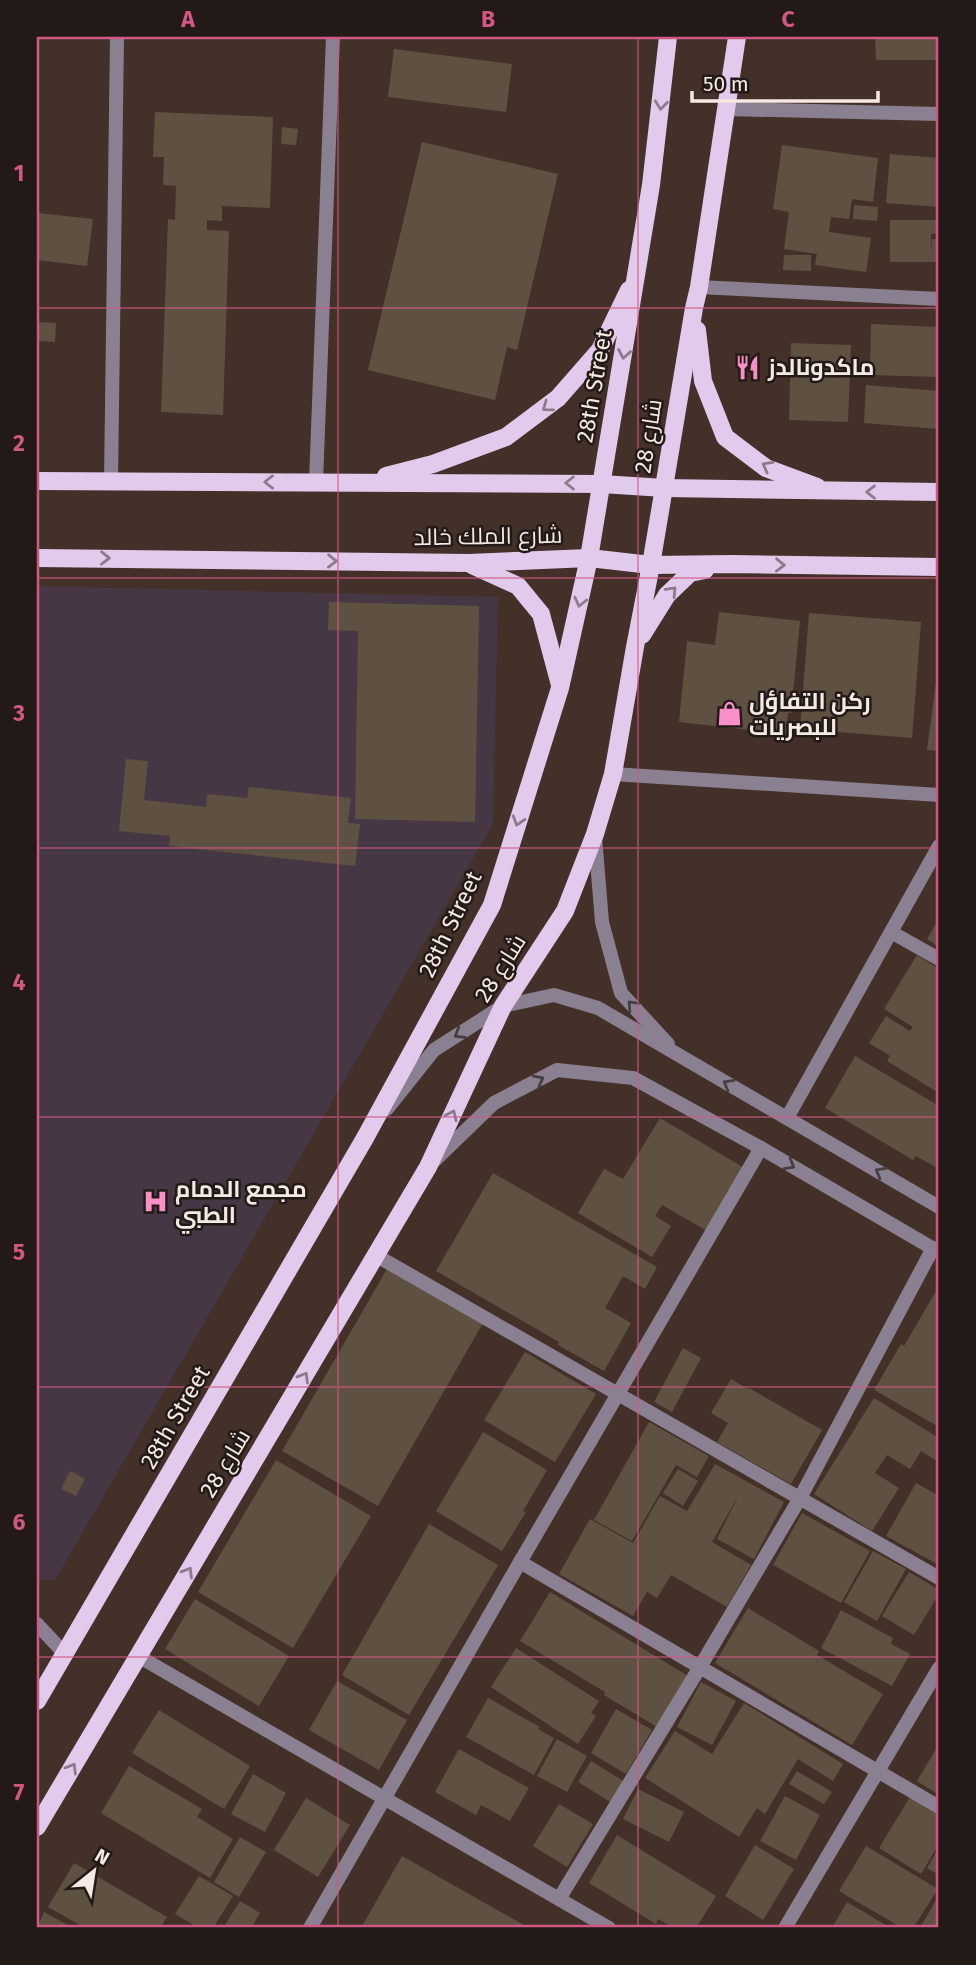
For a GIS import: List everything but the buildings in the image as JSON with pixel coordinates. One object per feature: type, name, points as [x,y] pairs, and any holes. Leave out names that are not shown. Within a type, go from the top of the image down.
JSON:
[{"type":"main road","name":"28th Street","points":[[37,1701],[365,1138],[492,905],[560,688],[589,558],[652,185],[668,37]]},
{"type":"main road","name":"شارع 28","points":[[37,1827],[377,1256],[428,1167],[503,1006],[565,911],[595,834],[613,775],[699,288],[737,37]]},
{"type":"main road","points":[[361,482],[433,464],[506,438],[558,398],[600,350],[638,271]]},
{"type":"main road","points":[[694,309],[703,381],[725,437],[766,468],[830,491]]},
{"type":"main road","points":[[37,481],[602,484],[664,488],[939,492]]},
{"type":"main road","name":"شارع الملك خالد","points":[[37,558],[469,563],[589,558],[651,565],[939,567]]},
{"type":"main road","points":[[469,563],[518,586],[541,614],[560,688]]},
{"type":"main road","points":[[635,647],[667,594],[690,573],[731,564]]},
{"type":"street","points":[[111,481],[117,37]]},
{"type":"street","points":[[316,482],[333,37]]},
{"type":"street","points":[[726,109],[939,114]]},
{"type":"street","points":[[699,288],[939,299]]},
{"type":"street","points":[[613,775],[939,795]]},
{"type":"street","points":[[595,834],[602,922],[621,993],[679,1055]]},
{"type":"street","points":[[787,1118],[939,846]]},
{"type":"street","points":[[891,932],[939,959]]},
{"type":"street","points":[[365,1138],[434,1050],[503,1006],[554,995],[598,1008],[939,1207]]},
{"type":"street","points":[[428,1167],[494,1103],[557,1070],[633,1078],[761,1148],[936,1250],[800,1498],[559,1899]]},
{"type":"street","points":[[310,1928],[761,1148]]},
{"type":"street","points":[[377,1256],[939,1578]]},
{"type":"street","points":[[520,1562],[939,1807]]},
{"type":"street","points":[[37,1624],[64,1653]]},
{"type":"street","points":[[138,1656],[609,1928]]},
{"type":"street","points":[[785,1928],[939,1668]]},
{"type":"shaded area","name":"مجمع الدمام الطبي","points":[[37,586],[498,597],[493,824],[55,1580],[37,1580]]},
{"type":"place","name":"ماكدونالدز","points":[[748,367]]},
{"type":"place","name":"ركن التفاؤل للبصريات","points":[[729,714]]},
{"type":"place","name":"مجمع الدمام الطبي","points":[[155,1202]]}]
